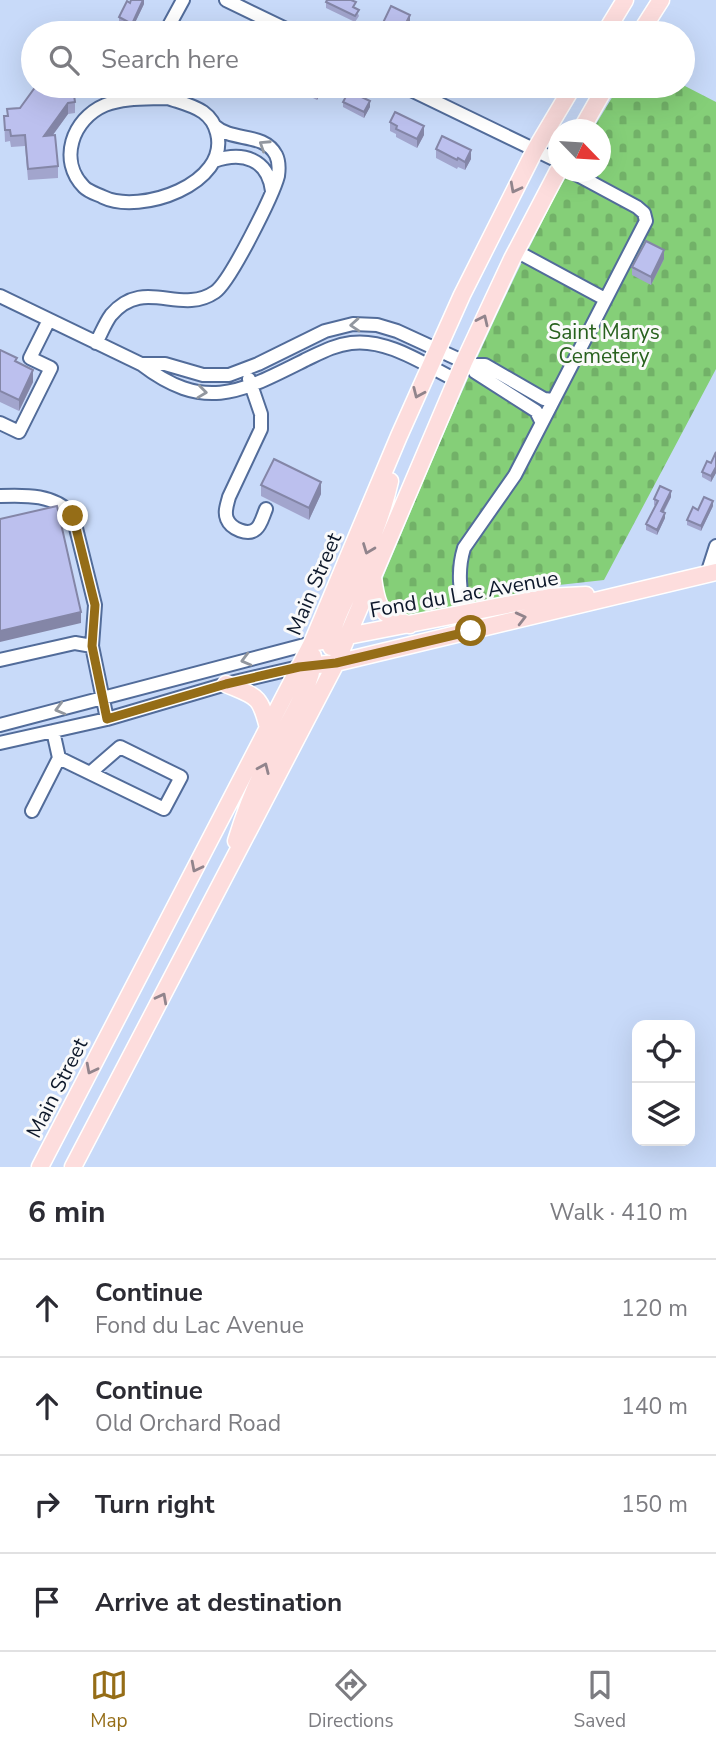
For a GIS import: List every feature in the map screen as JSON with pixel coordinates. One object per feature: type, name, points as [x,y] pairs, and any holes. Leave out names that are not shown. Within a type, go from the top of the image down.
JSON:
[{"type":"main road","points":[[612,21],[625,0]]},
{"type":"main road","points":[[648,21],[661,0]]},
{"type":"main road","name":"Main Street","points":[[40,1167],[268,728],[306,666],[312,643],[437,349],[486,245],[535,150],[566,98]]},
{"type":"main road","points":[[587,119],[599,98]]},
{"type":"main road","points":[[74,1167],[336,663],[331,653],[373,576],[456,380],[467,363],[516,251],[552,182]]},
{"type":"main road","points":[[339,638],[388,488],[399,436]]},
{"type":"main road","name":"Fond du Lac Avenue","points":[[306,666],[336,663],[711,573]]},
{"type":"main road","points":[[373,576],[375,599],[384,614],[410,625]]},
{"type":"main road","name":"Fond du Lac Avenue","points":[[312,643],[547,597],[624,593]]},
{"type":"main road","points":[[224,878],[242,821],[266,765],[306,686],[306,666]]},
{"type":"main road","points":[[226,684],[253,696],[259,702],[268,728]]},
{"type":"street","points":[[172,21],[183,0]]},
{"type":"street","points":[[226,0],[270,21]]},
{"type":"street","points":[[96,343],[110,317],[123,303],[141,296],[162,296],[193,302],[218,291],[228,279],[272,191],[279,165],[276,155],[268,145],[252,138],[226,133],[215,126],[205,113],[168,98],[118,101],[102,106],[86,118],[74,137],[69,153],[73,172],[86,189],[111,201],[142,202],[175,194],[193,184],[215,160],[220,144],[215,126]]},
{"type":"street","points":[[428,98],[548,156]]},
{"type":"street","points":[[215,160],[229,157],[259,163],[270,177],[272,191]]},
{"type":"street","points":[[465,614],[459,582],[464,548],[515,475],[646,221],[644,213],[637,206],[591,182]]},
{"type":"street","points":[[516,251],[605,299]]},
{"type":"street","points":[[0,296],[141,364],[161,379],[181,388],[203,393],[235,391],[351,342],[371,343],[392,349],[456,380]]},
{"type":"street","points":[[0,423],[19,432],[51,368],[30,358],[49,320]]},
{"type":"street","points":[[141,364],[165,364],[203,375],[229,375],[314,336],[353,324],[377,325],[397,331],[467,363],[485,365],[544,399],[553,400]]},
{"type":"street","points":[[314,336],[322,352]]},
{"type":"street","points":[[467,363],[475,372],[536,411],[541,421]]},
{"type":"street","points":[[245,369],[261,414],[261,429],[229,498],[225,509],[226,519],[231,526],[253,532],[259,527],[266,509]]},
{"type":"street","points":[[0,496],[30,494],[65,506],[73,516],[95,605],[92,646],[107,719]]},
{"type":"street","points":[[711,573],[716,546]]},
{"type":"street","points":[[0,660],[75,643],[92,646]]},
{"type":"street","points":[[0,725],[312,643]]},
{"type":"street","points":[[0,743],[107,719],[226,684],[306,666]]},
{"type":"street","points":[[32,811],[60,758],[53,731]]},
{"type":"street","points":[[60,758],[90,773],[164,808],[181,777],[120,747],[90,773]]},
{"type":"green space","name":"Saint Marys Cemetery","points":[[695,91],[716,102],[716,369],[604,580],[559,585],[409,616],[390,612],[380,585],[471,372],[564,182],[611,182],[611,119],[599,119],[612,98],[695,98]]},
{"type":"building","points":[[131,0],[143,0],[133,21],[126,21],[119,17],[127,1],[130,3]]},
{"type":"building","points":[[351,0],[356,2],[353,7],[359,10],[355,16],[326,2]]},
{"type":"building","points":[[391,6],[410,15],[407,21],[384,21]]},
{"type":"building","points":[[27,98],[74,98],[75,102],[68,103],[44,136],[55,135],[58,166],[28,169],[25,135],[11,136],[10,130],[5,130],[4,116],[8,116],[7,109],[20,108]]},
{"type":"building","points":[[345,98],[364,98],[370,101],[364,112],[343,102]]},
{"type":"building","points":[[395,112],[424,126],[417,139],[396,129],[397,126],[390,122]]},
{"type":"building","points":[[442,136],[471,150],[465,162],[436,149]]},
{"type":"building","points":[[646,241],[664,250],[651,277],[632,267]]},
{"type":"building","points":[[0,350],[33,370],[19,400],[0,391]]},
{"type":"building","points":[[716,452],[716,467],[711,476],[702,472],[707,461],[711,463]]},
{"type":"building","points":[[274,459],[321,482],[309,508],[261,485]]},
{"type":"building","points":[[660,486],[671,491],[661,511],[665,513],[657,530],[646,524],[658,501],[654,499]]},
{"type":"building","points":[[704,497],[713,501],[701,526],[687,520],[693,507],[698,510]]},
{"type":"building","points":[[57,506],[81,612],[0,631],[0,519]]},
{"type":"route","points":[[73,516],[95,605],[92,646],[107,719],[226,684],[299,667],[336,663],[471,631]]}]
